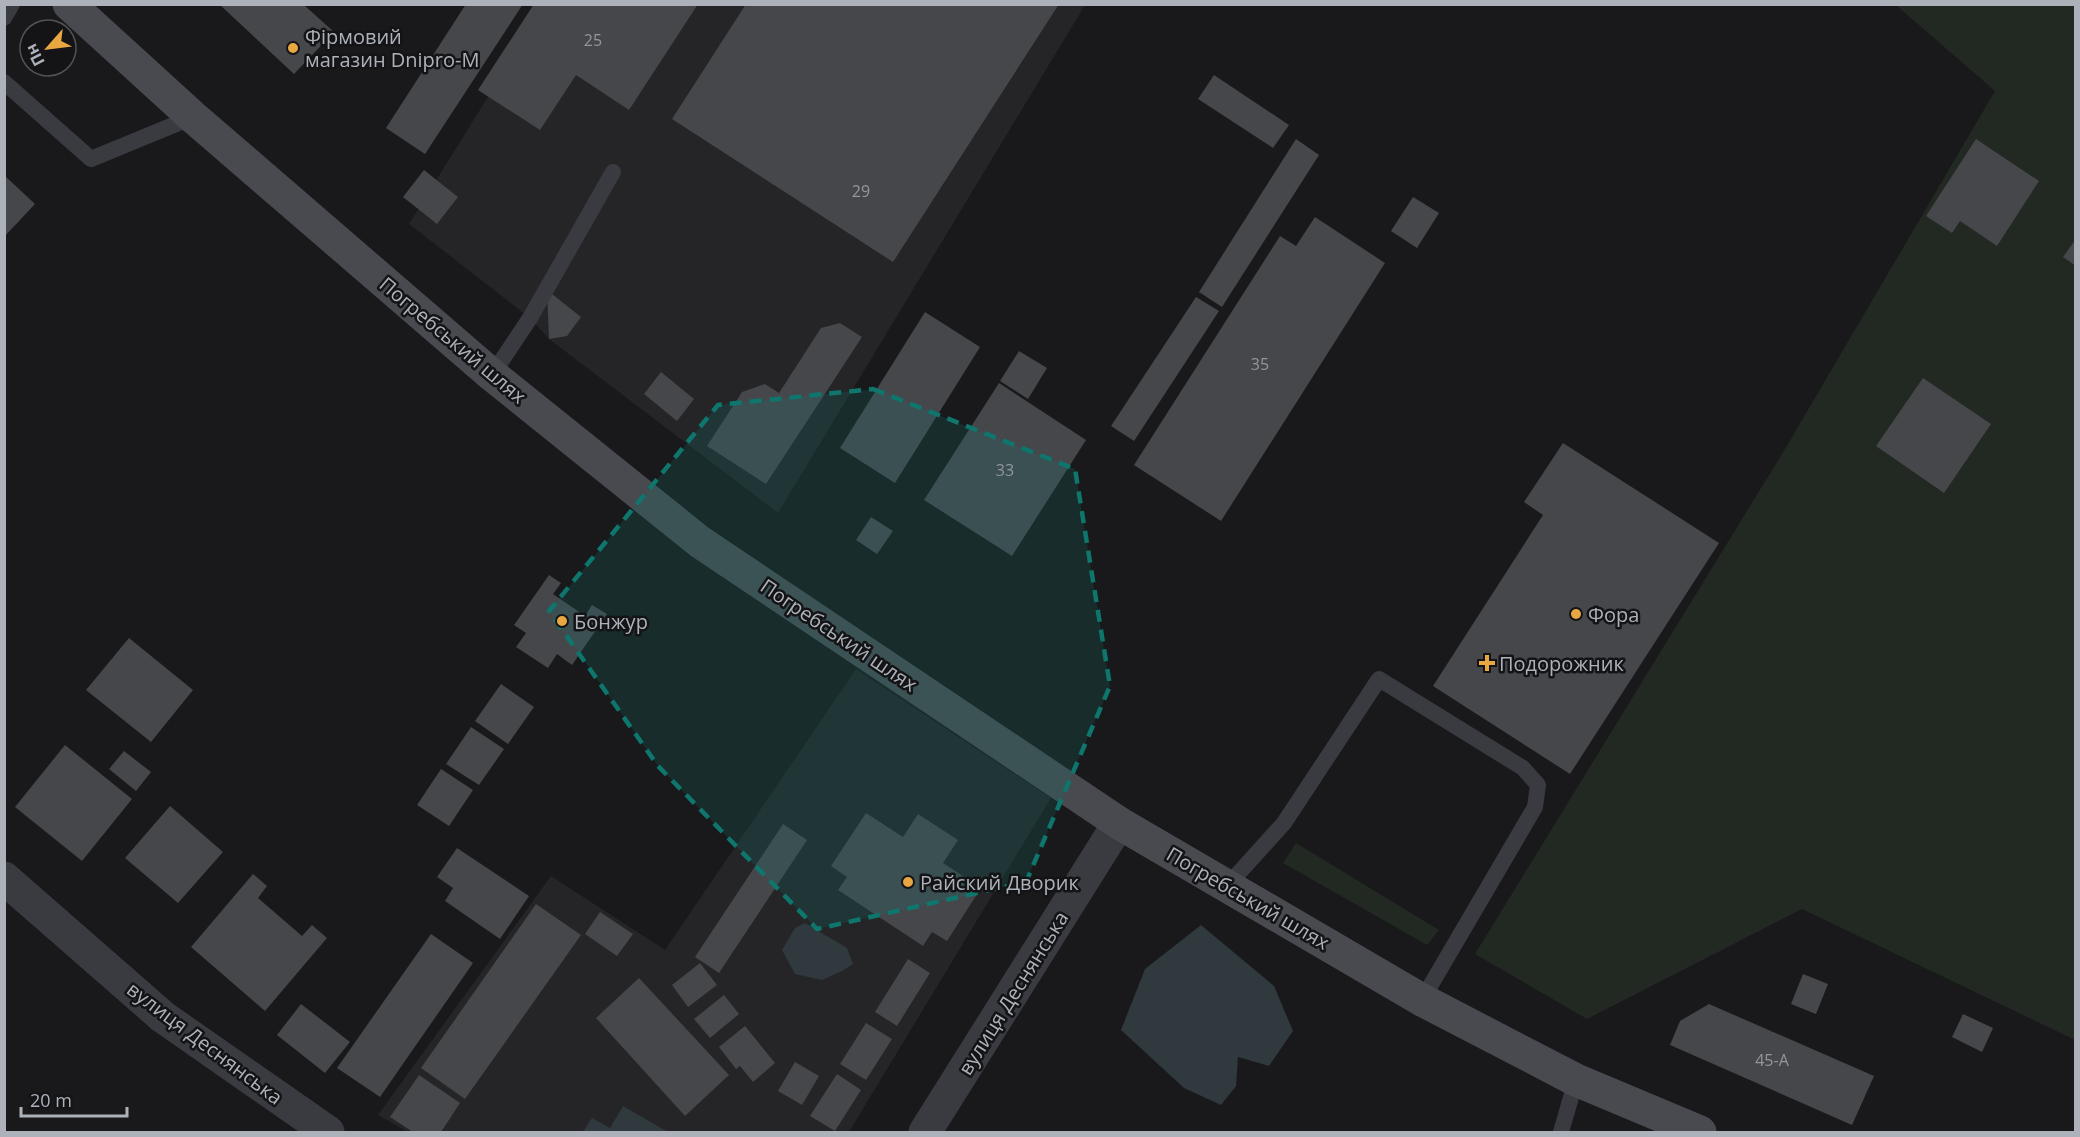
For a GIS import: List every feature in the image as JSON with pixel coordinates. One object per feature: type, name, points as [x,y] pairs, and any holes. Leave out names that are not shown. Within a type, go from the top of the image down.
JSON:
[{"type":"main road","name":"Погребський шлях","points":[[69,4],[193,117],[492,375],[700,542],[1119,823],[1422,1000],[1576,1080],[1700,1132]]},
{"type":"street","name":"вулиця Деснянська","points":[[926,1132],[1119,823]]},
{"type":"street","name":"вулиця Деснянська","points":[[4,878],[163,1017],[328,1132]]},
{"type":"lane","points":[[4,18],[12,4]]},
{"type":"lane","points":[[4,82],[91,159],[193,117]]},
{"type":"lane","points":[[492,375],[530,318],[613,172]]},
{"type":"lane","points":[[1227,886],[1284,823],[1379,679],[1523,768],[1538,785],[1535,807],[1422,1000]]},
{"type":"lane","points":[[1561,1132],[1576,1080]]},
{"type":"highlighted area","points":[[873,389],[1075,469],[1110,686],[1026,882],[817,929],[658,766],[549,611],[718,405]]},
{"type":"shaded area","points":[[545,5],[1085,5],[778,513],[549,339],[530,318],[409,224]]},
{"type":"shaded area","points":[[1896,5],[2075,5],[2075,1040],[1802,909],[1587,1019],[1475,954],[1785,449],[1995,91]]},
{"type":"shaded area","name":"Райский Дворик","points":[[856,669],[1051,798],[849,1132],[408,1132],[378,1115],[551,876],[665,950]]},
{"type":"shaded area","points":[[1296,843],[1439,930],[1427,945],[1283,863]]},
{"type":"shaded area","points":[[805,923],[847,948],[853,964],[822,980],[795,974],[782,950],[795,928]]},
{"type":"shaded area","points":[[1201,925],[1274,986],[1293,1031],[1269,1066],[1238,1057],[1236,1086],[1221,1105],[1184,1088],[1121,1030],[1145,969]]},
{"type":"shaded area","points":[[623,1106],[668,1132],[583,1132],[592,1118],[610,1128]]},
{"type":"building","points":[[466,4],[523,4],[425,154],[386,128]]},
{"type":"building","points":[[534,4],[698,4],[629,110],[576,75],[540,130],[478,90]]},
{"type":"building","points":[[746,4],[1059,4],[893,262],[672,119]]},
{"type":"building","points":[[220,5],[304,5],[334,32],[294,74]]},
{"type":"building","points":[[1214,75],[1289,125],[1273,148],[1198,99]]},
{"type":"building","points":[[1296,139],[1319,155],[1222,307],[1199,292]]},
{"type":"building","points":[[1976,139],[2039,181],[1997,246],[1960,221],[1952,233],[1926,216]]},
{"type":"building","points":[[424,170],[458,197],[437,224],[403,197]]},
{"type":"building","points":[[4,175],[35,204],[4,237]]},
{"type":"building","points":[[1413,197],[1439,213],[1417,248],[1391,231]]},
{"type":"building","points":[[1315,217],[1385,263],[1221,521],[1134,465],[1280,236],[1296,246]]},
{"type":"building","points":[[2076,239],[2076,266],[2063,257]]},
{"type":"building","points":[[547,290],[581,317],[567,336],[549,339]]},
{"type":"building","points":[[1196,297],[1219,311],[1134,441],[1111,426]]},
{"type":"building","points":[[925,312],[980,347],[895,483],[840,448]]},
{"type":"building","points":[[840,323],[862,337],[766,484],[707,446],[742,392],[765,384],[779,393],[821,328]]},
{"type":"building","points":[[1019,351],[1047,368],[1028,399],[1000,381]]},
{"type":"building","points":[[661,372],[694,399],[677,421],[644,394]]},
{"type":"building","points":[[1923,378],[1991,424],[1944,493],[1876,446]]},
{"type":"building","points":[[999,383],[1086,440],[1012,556],[924,500]]},
{"type":"building","name":"Фора","points":[[1563,443],[1719,543],[1570,774],[1433,686],[1543,515],[1524,502]]},
{"type":"building","points":[[871,517],[893,531],[877,554],[856,540]]},
{"type":"building","points":[[549,575],[561,583],[553,594],[585,616],[592,605],[607,614],[572,665],[557,654],[548,668],[516,647],[526,633],[514,625]]},
{"type":"building","points":[[129,638],[193,690],[151,742],[86,690]]},
{"type":"building","points":[[501,684],[534,707],[508,744],[475,721]]},
{"type":"building","points":[[471,727],[504,749],[479,785],[446,764]]},
{"type":"building","points":[[65,745],[132,799],[82,861],[15,807]]},
{"type":"building","points":[[124,751],[151,772],[136,791],[109,769]]},
{"type":"building","points":[[441,769],[473,790],[449,826],[417,805]]},
{"type":"building","points":[[170,806],[223,852],[178,903],[125,858]]},
{"type":"building","name":"Райский Дворик","points":[[866,813],[903,837],[918,814],[958,840],[943,863],[981,888],[947,941],[932,932],[923,946],[838,890],[847,877],[831,866]]},
{"type":"building","points":[[783,824],[807,840],[719,973],[695,957]]},
{"type":"building","points":[[457,848],[529,896],[500,939],[445,901],[453,888],[437,877]]},
{"type":"building","points":[[253,874],[267,886],[258,898],[302,936],[312,925],[327,938],[265,1011],[191,947]]},
{"type":"building","points":[[536,904],[581,935],[465,1099],[421,1068]]},
{"type":"building","points":[[600,912],[633,934],[617,956],[585,934]]},
{"type":"building","points":[[431,934],[473,963],[380,1097],[337,1068]]},
{"type":"building","points":[[908,959],[930,973],[897,1026],[875,1012]]},
{"type":"building","points":[[700,963],[717,985],[688,1007],[672,985]]},
{"type":"building","points":[[1803,974],[1828,984],[1816,1014],[1791,1004]]},
{"type":"building","points":[[639,978],[729,1075],[685,1116],[596,1018]]},
{"type":"building","points":[[724,995],[739,1014],[710,1038],[694,1019]]},
{"type":"building","points":[[301,1004],[350,1042],[325,1073],[277,1035]]},
{"type":"building","points":[[1709,1004],[1874,1076],[1852,1125],[1670,1045],[1680,1021]]},
{"type":"building","points":[[1963,1014],[1993,1028],[1982,1052],[1952,1037]]},
{"type":"building","points":[[866,1023],[892,1039],[866,1080],[840,1064]]},
{"type":"building","points":[[745,1026],[775,1063],[753,1082],[740,1066],[736,1069],[719,1047]]},
{"type":"building","points":[[795,1062],[819,1076],[802,1105],[778,1091]]},
{"type":"building","points":[[837,1074],[861,1090],[835,1131],[810,1116]]},
{"type":"building","points":[[419,1075],[460,1103],[441,1132],[413,1132],[390,1117]]},
{"type":"place","name":"Фірмовий магазин Dnipro-M","points":[[293,48]]},
{"type":"place","name":"Фора","points":[[1576,614]]},
{"type":"place","name":"Бонжур","points":[[562,621]]},
{"type":"place","name":"Подорожник","points":[[1487,663]]},
{"type":"place","name":"Райский Дворик","points":[[908,882]]}]
